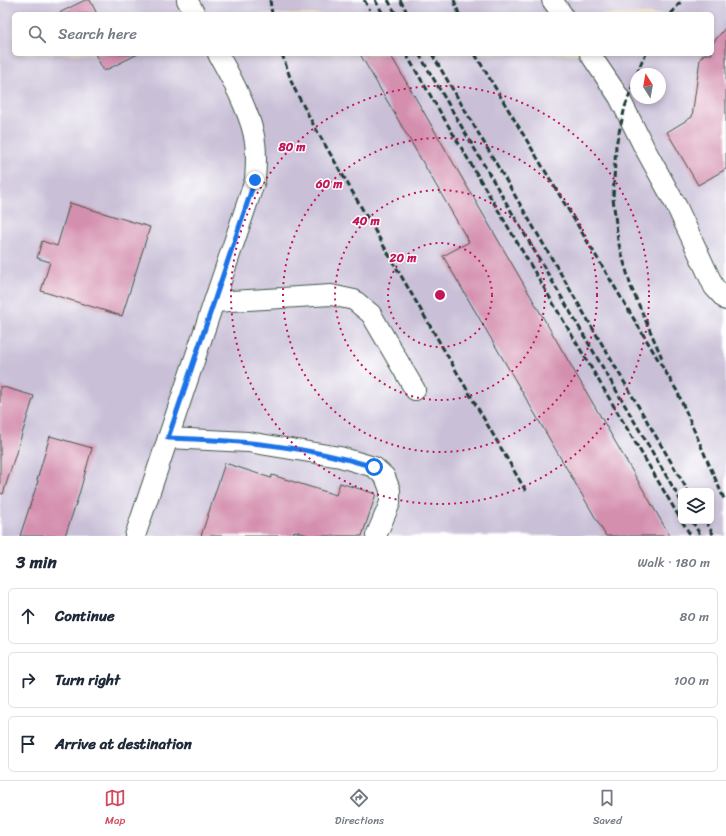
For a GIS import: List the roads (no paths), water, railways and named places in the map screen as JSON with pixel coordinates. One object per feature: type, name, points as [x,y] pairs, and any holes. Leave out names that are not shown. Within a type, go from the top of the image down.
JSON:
[{"type":"street","points":[[186,0],[194,12]]},
{"type":"street","points":[[552,0],[561,12]]},
{"type":"street","points":[[135,536],[255,180],[255,142],[250,123],[229,74],[219,56]]},
{"type":"street","points":[[591,56],[620,97],[644,147],[677,207],[714,287],[726,300]]},
{"type":"street","points":[[214,302],[331,295],[354,300],[371,314],[415,390]]},
{"type":"street","points":[[168,438],[248,442],[340,457],[374,467],[385,477],[390,490],[390,503],[376,536]]},
{"type":"railway","points":[[270,0],[272,12]]},
{"type":"railway","points":[[364,0],[370,10]]},
{"type":"railway","points":[[375,0],[382,12]]},
{"type":"railway","points":[[388,0],[395,12]]},
{"type":"railway","points":[[400,0],[407,12]]},
{"type":"railway","points":[[454,0],[458,12]]},
{"type":"railway","points":[[673,12],[682,0]]},
{"type":"railway","points":[[283,56],[293,86],[313,124],[527,493]]},
{"type":"railway","points":[[407,56],[678,515]]},
{"type":"railway","points":[[420,56],[678,496]]},
{"type":"railway","points":[[433,56],[686,488]]},
{"type":"railway","points":[[476,56],[677,391],[725,501]]},
{"type":"railway","points":[[639,68],[645,56]]},
{"type":"railway","points":[[630,93],[616,145],[613,198],[618,241],[631,287],[662,358]]},
{"type":"railway","points":[[684,524],[691,536]]},
{"type":"railway","points":[[694,524],[701,536]]},
{"type":"railway","points":[[708,524],[714,536]]}]
